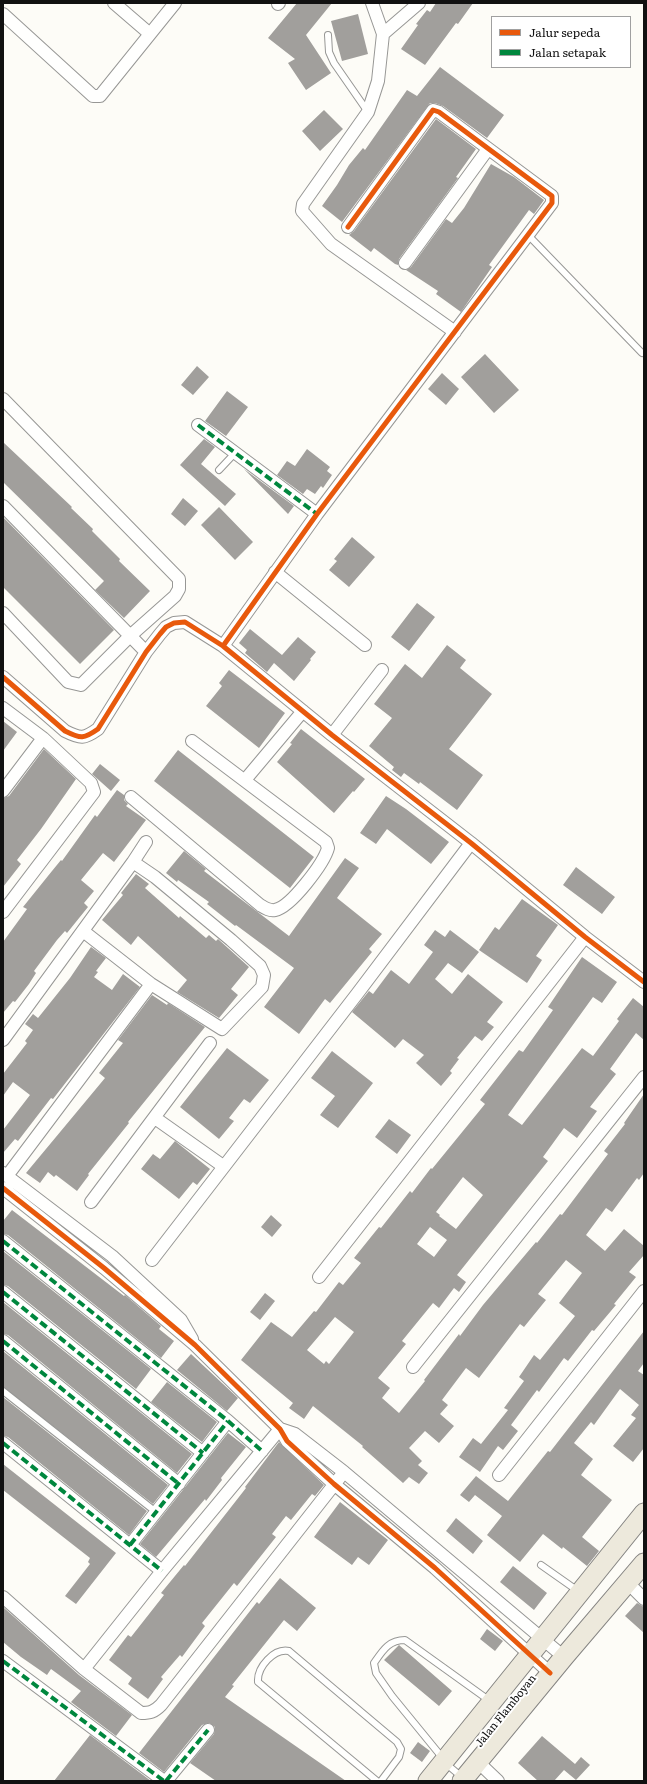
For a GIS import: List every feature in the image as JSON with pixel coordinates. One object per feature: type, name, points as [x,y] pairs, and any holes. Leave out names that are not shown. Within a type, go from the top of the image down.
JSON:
[{"type":"main road","name":"Jalan Flamboyan","points":[[428,1781],[644,1513]]},
{"type":"main road","name":"Jalan Flamboyan","points":[[463,1780],[550,1673],[644,1563]]},
{"type":"street","points":[[114,3],[150,34]]},
{"type":"street","points":[[3,14],[93,96],[97,97],[100,96],[175,3]]},
{"type":"street","points":[[372,3],[383,34],[378,81],[368,112],[303,204],[302,210],[331,244],[456,332]]},
{"type":"street","points":[[383,34],[419,3]]},
{"type":"street","points":[[223,646],[317,514],[456,332],[552,202],[552,196],[439,112],[432,110],[348,226]]},
{"type":"street","points":[[405,264],[488,149]]},
{"type":"street","points":[[3,399],[179,579],[179,589],[175,596],[130,636],[81,685],[74,685],[68,682],[3,613]]},
{"type":"street","points":[[198,425],[317,514]]},
{"type":"street","points":[[3,506],[146,652]]},
{"type":"street","points":[[275,572],[365,645]]},
{"type":"street","points":[[3,677],[65,731],[76,737],[86,737],[98,729],[146,652],[166,627],[180,621],[185,622],[223,646],[332,735],[471,843],[584,936],[644,982]]},
{"type":"street","points":[[332,735],[382,670]]},
{"type":"street","points":[[3,708],[43,738],[91,783],[94,792],[3,912]]},
{"type":"street","points":[[246,780],[303,711]]},
{"type":"street","points":[[3,791],[43,738]]},
{"type":"street","points":[[131,797],[260,905],[270,910],[277,910],[290,900],[300,890],[321,863],[328,848],[326,842],[246,780],[192,741]]},
{"type":"street","points":[[3,1040],[146,842]]},
{"type":"street","points":[[152,1260],[357,994],[471,843]]},
{"type":"street","points":[[82,931],[151,984],[222,1029],[262,987],[264,975],[260,966],[155,877],[133,862]]},
{"type":"street","points":[[319,1277],[584,936]]},
{"type":"street","points":[[151,984],[5,1175],[112,1256],[181,1320],[195,1345]]},
{"type":"street","points":[[91,1202],[210,1043]]},
{"type":"street","points":[[413,1367],[644,1077]]},
{"type":"street","points":[[155,1118],[223,1166]]},
{"type":"street","points":[[3,1189],[104,1268],[195,1345],[280,1429],[287,1441],[334,1484],[435,1568],[536,1646],[564,1657]]},
{"type":"street","points":[[3,1241],[228,1421],[262,1451]]},
{"type":"street","points":[[104,1268],[112,1256]]},
{"type":"street","points":[[499,1475],[644,1291]]},
{"type":"street","points":[[3,1292],[203,1453]]},
{"type":"street","points":[[3,1341],[178,1484]]},
{"type":"street","points":[[130,1545],[228,1421]]},
{"type":"street","points":[[84,1668],[280,1429]]},
{"type":"street","points":[[280,1429],[295,1434],[344,1472],[536,1646],[550,1673]]},
{"type":"street","points":[[3,1443],[162,1571]]},
{"type":"street","points":[[3,1598],[84,1668],[141,1713],[156,1711],[344,1472]]},
{"type":"street","points":[[628,1583],[644,1598]]},
{"type":"street","points":[[3,1661],[165,1781],[208,1730]]},
{"type":"street","points":[[478,1762],[498,1781]]},
{"type":"lane","points":[[328,34],[329,52],[334,63],[368,112]]},
{"type":"lane","points":[[527,234],[642,353]]},
{"type":"lane","points":[[219,470],[235,453]]},
{"type":"lane","points":[[3,1391],[156,1512]]},
{"type":"lane","points":[[541,1565],[579,1592]]},
{"type":"lane","points":[[463,1780],[444,1760],[392,1696],[376,1673],[374,1662],[385,1646],[396,1640],[405,1640],[492,1702]]},
{"type":"lane","points":[[377,1781],[258,1682],[259,1671],[275,1653],[282,1650],[289,1651],[397,1742],[401,1749],[399,1757],[381,1781]]},
{"type":"building","points":[[297,3],[332,3],[306,35],[331,73],[306,90],[288,63],[295,59],[268,38]]},
{"type":"building","points":[[436,3],[473,3],[425,65],[401,49],[418,25],[416,24],[427,10],[430,12]]},
{"type":"building","points":[[358,14],[368,54],[342,61],[331,21]]},
{"type":"building","points":[[440,67],[504,115],[487,138],[443,106],[430,103],[342,222],[322,206],[349,165],[363,148],[365,150],[407,90],[417,96]]},
{"type":"building","points":[[324,110],[343,129],[320,151],[302,131]]},
{"type":"building","points":[[436,119],[476,149],[456,177],[458,178],[399,259],[398,265],[374,248],[371,252],[349,235],[354,231]]},
{"type":"building","points":[[491,164],[514,177],[544,200],[534,214],[529,210],[489,265],[492,267],[461,312],[436,294],[438,291],[406,270],[411,267],[446,219],[452,223],[464,208]]},
{"type":"building","points":[[485,354],[519,390],[494,413],[461,377]]},
{"type":"building","points":[[197,366],[209,377],[193,395],[181,385]]},
{"type":"building","points":[[442,373],[459,389],[446,405],[428,389]]},
{"type":"building","points":[[227,391],[248,407],[226,436],[205,421]]},
{"type":"building","points":[[204,439],[215,447],[201,464],[236,494],[225,506],[180,465]]},
{"type":"building","points":[[3,442],[72,507],[71,508],[93,529],[92,531],[120,559],[119,561],[150,591],[124,618],[95,590],[104,581],[3,482]]},
{"type":"building","points":[[307,449],[330,467],[327,471],[332,475],[323,488],[321,486],[315,494],[307,489],[303,494],[277,475],[287,461],[295,466]]},
{"type":"building","points":[[244,469],[294,506],[288,514]]},
{"type":"building","points":[[183,498],[198,511],[185,526],[171,514]]},
{"type":"building","points":[[219,507],[253,542],[235,560],[201,525]]},
{"type":"building","points":[[3,517],[114,630],[80,664],[3,587]]},
{"type":"building","points":[[352,537],[375,557],[349,587],[329,570],[337,561],[334,559]]},
{"type":"building","points":[[417,603],[435,617],[409,651],[391,637]]},
{"type":"building","points":[[250,629],[282,655],[298,637],[316,652],[294,681],[274,663],[267,672],[245,653],[247,650],[239,643]]},
{"type":"building","points":[[447,645],[466,660],[460,668],[492,694],[449,749],[483,775],[457,810],[420,782],[419,784],[404,773],[401,777],[392,770],[394,767],[369,746],[392,718],[374,704],[405,664],[422,678]]},
{"type":"building","points":[[229,670],[285,713],[259,748],[206,706],[222,686],[219,683]]},
{"type":"building","points":[[3,721],[17,732],[3,751]]},
{"type":"building","points":[[301,729],[365,779],[334,813],[277,762],[292,744],[290,743]]},
{"type":"building","points":[[44,749],[76,779],[17,860],[21,864],[3,887],[3,798],[9,796]]},
{"type":"building","points":[[178,750],[314,857],[290,888],[154,781]]},
{"type":"building","points":[[100,764],[120,780],[111,791],[92,774]]},
{"type":"building","points":[[117,790],[124,795],[124,800],[128,804],[126,806],[146,820],[114,862],[103,853],[81,880],[94,891],[84,903],[88,907],[67,933],[65,931],[57,940],[34,971],[36,973],[29,984],[15,1002],[13,1001],[3,1013],[3,942],[27,909],[23,907],[61,860],[62,861],[95,815],[97,817]]},
{"type":"building","points":[[386,796],[406,809],[449,842],[431,864],[387,829],[376,844],[360,833]]},
{"type":"building","points":[[184,851],[206,869],[204,871],[289,936],[345,858],[359,868],[337,898],[382,934],[369,949],[372,952],[330,1003],[325,999],[299,1034],[264,1007],[294,968],[236,925],[235,926],[207,904],[209,902],[178,880],[177,882],[166,873]]},
{"type":"building","points":[[576,867],[615,897],[602,914],[563,885]]},
{"type":"building","points":[[136,874],[149,884],[145,888],[179,918],[180,916],[206,938],[209,935],[216,941],[218,939],[249,967],[231,989],[238,995],[219,1018],[177,992],[187,980],[138,936],[131,945],[102,920],[123,895],[121,893]]},
{"type":"building","points":[[522,899],[558,925],[536,956],[542,960],[527,983],[479,950],[495,927],[499,930]]},
{"type":"building","points":[[435,930],[445,937],[450,930],[479,952],[462,973],[448,963],[435,979],[452,994],[468,974],[503,1002],[487,1022],[494,1027],[482,1041],[475,1036],[457,1058],[459,1059],[450,1071],[452,1073],[441,1086],[416,1063],[424,1055],[403,1039],[395,1048],[352,1012],[369,991],[373,994],[391,970],[409,984],[433,952],[424,945]]},
{"type":"building","points":[[91,947],[106,958],[96,971],[98,972],[94,977],[112,990],[123,974],[140,987],[53,1099],[51,1098],[18,1141],[15,1139],[3,1153],[3,1130],[30,1095],[13,1082],[3,1096],[3,1074],[27,1043],[25,1041],[33,1030],[25,1024],[33,1014],[38,1018],[70,978]]},
{"type":"building","points":[[582,957],[617,982],[602,1003],[593,997],[508,1115],[522,1125],[582,1048],[593,1056],[619,1021],[617,1019],[633,998],[644,1007],[644,1040],[636,1033],[610,1069],[616,1074],[590,1107],[597,1111],[577,1138],[564,1128],[543,1157],[548,1161],[457,1275],[466,1282],[459,1292],[454,1288],[439,1308],[433,1303],[402,1341],[406,1344],[378,1378],[390,1388],[382,1398],[399,1413],[425,1381],[424,1380],[459,1334],[460,1336],[483,1305],[536,1242],[537,1243],[560,1214],[562,1215],[608,1154],[604,1151],[625,1124],[624,1123],[644,1094],[644,1173],[639,1180],[637,1178],[612,1212],[606,1208],[586,1235],[605,1251],[624,1229],[644,1246],[644,1255],[629,1272],[636,1277],[614,1304],[616,1305],[594,1331],[592,1330],[568,1361],[564,1358],[539,1392],[537,1390],[511,1425],[518,1431],[503,1450],[498,1446],[480,1472],[459,1457],[473,1438],[481,1444],[508,1410],[504,1408],[524,1381],[519,1377],[534,1355],[540,1360],[575,1316],[559,1303],[582,1273],[566,1260],[538,1294],[546,1300],[524,1327],[520,1324],[479,1378],[466,1368],[442,1400],[448,1405],[440,1414],[454,1426],[439,1443],[425,1431],[409,1448],[422,1461],[418,1465],[428,1473],[419,1484],[409,1477],[403,1483],[362,1447],[363,1446],[313,1406],[304,1419],[289,1408],[293,1403],[241,1360],[271,1322],[292,1337],[314,1311],[316,1312],[339,1282],[343,1285],[361,1263],[354,1258],[379,1227],[381,1228],[410,1191],[412,1193],[485,1104],[480,1100],[519,1050],[523,1052],[553,1010],[548,1007]],"holes":[[[463,1177],[483,1195],[456,1229],[436,1212]],[[430,1227],[447,1240],[434,1257],[417,1244]],[[335,1317],[354,1332],[329,1364],[326,1361],[324,1364],[307,1350]]]},
{"type":"building","points":[[152,995],[167,1005],[168,1003],[205,1027],[128,1122],[129,1123],[88,1174],[89,1175],[77,1191],[56,1175],[54,1177],[48,1172],[40,1183],[26,1173],[105,1078],[99,1073],[123,1043],[118,1040]]},
{"type":"building","points":[[227,1048],[269,1080],[250,1103],[244,1099],[229,1118],[234,1121],[219,1139],[180,1107]]},
{"type":"building","points":[[332,1051],[373,1083],[338,1128],[320,1115],[335,1096],[311,1078]]},
{"type":"building","points":[[389,1119],[411,1135],[397,1154],[375,1137]]},
{"type":"building","points":[[175,1141],[210,1169],[197,1185],[193,1182],[179,1199],[141,1169],[153,1154],[160,1159]]},
{"type":"building","points":[[12,1210],[124,1296],[125,1295],[161,1326],[159,1329],[174,1341],[161,1358],[8,1235],[3,1234],[3,1221]]},
{"type":"building","points":[[271,1215],[282,1225],[272,1237],[261,1227]]},
{"type":"building","points":[[3,1251],[151,1369],[136,1389],[8,1286],[3,1285]]},
{"type":"building","points":[[265,1293],[275,1301],[260,1320],[250,1312]]},
{"type":"building","points":[[3,1302],[192,1454],[177,1473],[8,1335],[3,1334]]},
{"type":"building","points":[[644,1331],[644,1363],[638,1371],[644,1375],[644,1448],[633,1462],[613,1446],[636,1418],[631,1415],[639,1405],[620,1389],[594,1425],[591,1422],[574,1443],[593,1459],[581,1475],[612,1500],[582,1537],[599,1551],[587,1566],[563,1547],[562,1549],[543,1534],[520,1562],[487,1535],[502,1516],[475,1495],[469,1502],[460,1495],[476,1476],[508,1501],[548,1451],[550,1452]]},
{"type":"building","points":[[3,1351],[168,1485],[153,1504],[3,1387]]},
{"type":"building","points":[[191,1354],[238,1398],[227,1411],[177,1370]]},
{"type":"building","points":[[167,1382],[217,1422],[202,1442],[151,1402]]},
{"type":"building","points":[[3,1397],[147,1511],[129,1535],[8,1437],[3,1436]]},
{"type":"building","points":[[228,1433],[246,1447],[221,1478],[222,1480],[206,1501],[205,1499],[156,1557],[140,1544]]},
{"type":"building","points":[[279,1442],[324,1485],[315,1496],[312,1494],[291,1520],[286,1516],[272,1534],[276,1537],[237,1586],[234,1583],[202,1623],[205,1626],[182,1657],[180,1655],[161,1677],[163,1679],[148,1699],[128,1684],[132,1678],[109,1660],[128,1635],[131,1637],[164,1595],[161,1593],[184,1565],[185,1566],[246,1488],[245,1487]]},
{"type":"building","points":[[3,1464],[116,1553],[76,1604],[65,1596],[90,1564],[88,1562],[90,1558],[3,1490]]},
{"type":"building","points":[[340,1502],[388,1540],[369,1565],[358,1557],[352,1565],[314,1537]]},
{"type":"building","points":[[456,1518],[483,1541],[473,1554],[446,1531]]},
{"type":"building","points":[[513,1566],[547,1593],[534,1610],[500,1582]]},
{"type":"building","points":[[280,1578],[316,1608],[297,1631],[284,1620],[232,1685],[234,1686],[225,1697],[346,1781],[216,1781],[190,1763],[214,1734],[215,1727],[209,1723],[202,1725],[164,1772],[139,1753],[257,1602],[259,1604]]},
{"type":"building","points":[[637,1603],[644,1607],[644,1633],[625,1616]]},
{"type":"building","points":[[3,1607],[79,1675],[132,1715],[116,1736],[71,1702],[81,1691],[51,1669],[47,1675],[21,1657],[3,1642]]},
{"type":"building","points":[[487,1629],[503,1641],[495,1651],[480,1639]]},
{"type":"building","points":[[399,1645],[452,1691],[439,1706],[384,1660]]},
{"type":"building","points":[[90,1735],[151,1781],[54,1781]]},
{"type":"building","points":[[542,1736],[575,1764],[581,1757],[590,1765],[576,1780],[564,1770],[554,1781],[538,1781],[518,1763]]},
{"type":"building","points":[[418,1742],[430,1751],[422,1762],[410,1753]]},
{"type":"marked path","points":[[198,425],[317,514]]},
{"type":"marked path","points":[[3,1241],[228,1421],[262,1451]]},
{"type":"marked path","points":[[3,1292],[203,1453]]},
{"type":"marked path","points":[[3,1341],[179,1484]]},
{"type":"marked path","points":[[130,1545],[228,1421]]},
{"type":"marked path","points":[[3,1443],[162,1571]]},
{"type":"marked path","points":[[3,1661],[164,1781]]},
{"type":"marked path","points":[[166,1781],[208,1730]]},
{"type":"cycle path","points":[[223,646],[317,514],[552,203],[552,196],[439,112],[433,110],[348,227]]},
{"type":"cycle path","points":[[3,677],[65,731],[79,737],[86,736],[98,729],[146,652],[166,627],[174,623],[185,622],[223,646],[332,735],[471,843],[585,937],[644,982]]},
{"type":"cycle path","points":[[3,1188],[104,1268],[195,1345],[280,1429],[287,1441],[334,1484],[435,1568],[550,1673]]}]
